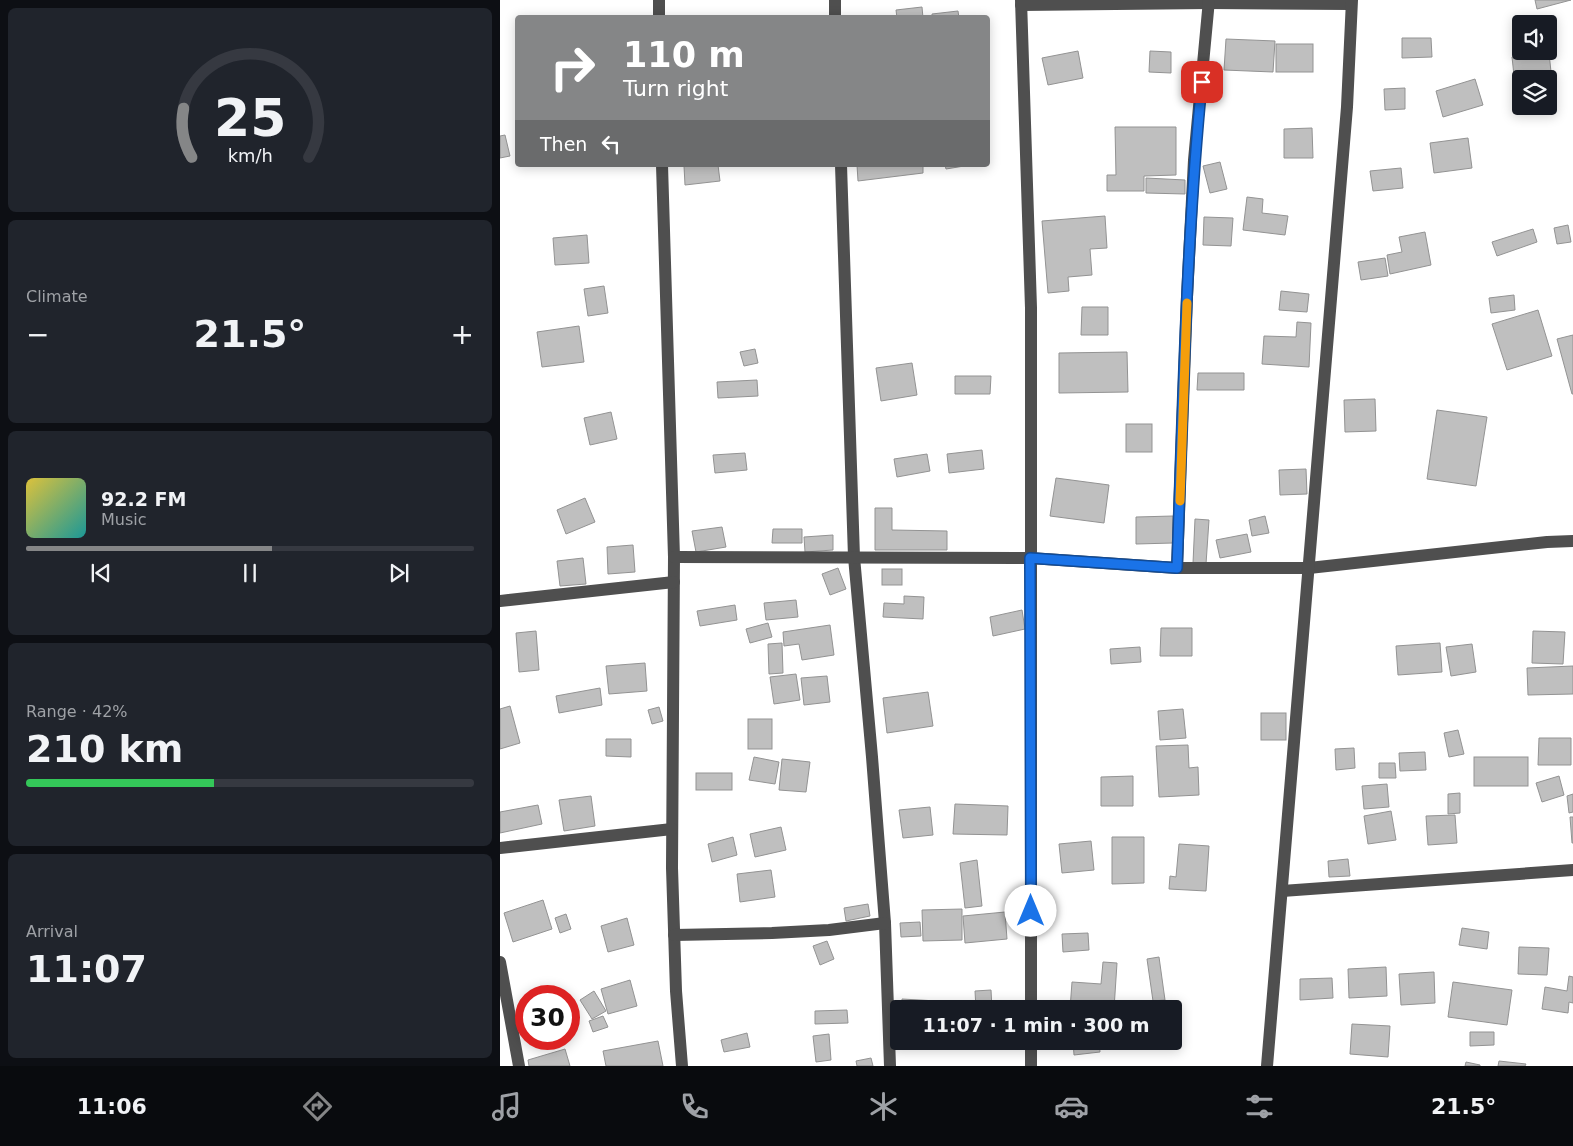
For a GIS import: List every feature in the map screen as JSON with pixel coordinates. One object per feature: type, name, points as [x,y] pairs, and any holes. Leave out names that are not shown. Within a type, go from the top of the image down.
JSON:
[{"type":"street","points":[[659,0],[659,15]]},
{"type":"street","points":[[835,0],[835,15]]},
{"type":"street","points":[[1177,568],[1194,160],[1209,2]]},
{"type":"street","points":[[1031,1000],[1030,308],[1021,3],[1352,2],[1346,107],[1267,1066]]},
{"type":"street","points":[[662,167],[674,557],[672,829],[674,935],[682,1066]]},
{"type":"street","points":[[841,167],[854,556],[885,923],[890,1066]]},
{"type":"street","points":[[674,557],[854,556],[1030,558],[1177,568],[1309,568],[1547,542],[1573,541]]},
{"type":"street","points":[[500,602],[674,582]]},
{"type":"street","points":[[500,848],[672,829]]},
{"type":"street","points":[[1282,891],[1573,870]]},
{"type":"street","points":[[674,935],[829,930],[885,923]]},
{"type":"street","points":[[500,962],[519,1066]]},
{"type":"street","points":[[1031,1050],[1031,1066]]},
{"type":"building","points":[[1535,0],[1571,0],[1537,9]]},
{"type":"building","points":[[922,7],[923,15],[897,15],[896,10]]},
{"type":"building","points":[[958,11],[959,15],[932,15]]},
{"type":"building","points":[[1402,38],[1431,38],[1432,57],[1402,58]]},
{"type":"building","points":[[1226,39],[1275,41],[1273,72],[1224,70]]},
{"type":"building","points":[[1276,44],[1313,44],[1313,72],[1276,72]]},
{"type":"building","points":[[1078,51],[1083,78],[1048,85],[1042,58]]},
{"type":"building","points":[[1150,51],[1171,52],[1171,73],[1149,72]]},
{"type":"building","points":[[1512,60],[1550,60],[1551,70],[1513,70]]},
{"type":"building","points":[[1475,79],[1483,105],[1443,117],[1436,91]]},
{"type":"building","points":[[1405,88],[1405,109],[1385,110],[1384,89]]},
{"type":"building","points":[[1115,127],[1176,127],[1176,175],[1144,176],[1144,191],[1107,191],[1107,175],[1116,175]]},
{"type":"building","points":[[1312,128],[1313,158],[1284,158],[1284,129]]},
{"type":"building","points":[[505,135],[510,156],[500,158],[500,136]]},
{"type":"building","points":[[1468,138],[1472,168],[1434,173],[1430,143]]},
{"type":"building","points":[[1220,162],[1227,189],[1210,193],[1203,166]]},
{"type":"building","points":[[684,167],[718,167],[720,181],[685,185]]},
{"type":"building","points":[[857,167],[923,167],[923,173],[858,181]]},
{"type":"building","points":[[1401,168],[1403,188],[1373,191],[1370,171]]},
{"type":"building","points":[[1146,178],[1185,180],[1185,194],[1146,193]]},
{"type":"building","points":[[1247,197],[1263,199],[1262,213],[1288,216],[1285,235],[1243,230]]},
{"type":"building","points":[[1105,216],[1107,248],[1090,249],[1092,275],[1068,277],[1069,291],[1048,293],[1042,221]]},
{"type":"building","points":[[1204,217],[1233,218],[1231,246],[1203,245]]},
{"type":"building","points":[[1568,225],[1571,242],[1557,244],[1554,228]]},
{"type":"building","points":[[1533,229],[1537,242],[1497,256],[1492,242]]},
{"type":"building","points":[[1425,232],[1431,265],[1390,274],[1387,255],[1402,252],[1399,237]]},
{"type":"building","points":[[587,235],[589,263],[555,265],[553,238]]},
{"type":"building","points":[[1385,258],[1388,276],[1361,280],[1358,262]]},
{"type":"building","points":[[604,286],[608,313],[588,316],[584,289]]},
{"type":"building","points":[[1281,291],[1309,294],[1307,312],[1279,310]]},
{"type":"building","points":[[1514,295],[1515,310],[1491,313],[1489,298]]},
{"type":"building","points":[[1082,307],[1108,307],[1108,335],[1081,335]]},
{"type":"building","points":[[1538,310],[1552,356],[1507,370],[1492,324]]},
{"type":"building","points":[[1297,322],[1311,323],[1309,367],[1262,364],[1264,336],[1296,337]]},
{"type":"building","points":[[579,326],[584,362],[542,367],[537,332]]},
{"type":"building","points":[[1573,335],[1573,394],[1572,394],[1557,339]]},
{"type":"building","points":[[755,349],[758,363],[744,366],[740,352]]},
{"type":"building","points":[[1127,352],[1128,392],[1059,393],[1059,353]]},
{"type":"building","points":[[912,363],[917,395],[881,401],[876,368]]},
{"type":"building","points":[[1198,373],[1244,373],[1244,390],[1197,390]]},
{"type":"building","points":[[955,376],[991,376],[990,394],[955,394]]},
{"type":"building","points":[[757,380],[758,396],[718,398],[717,382]]},
{"type":"building","points":[[1375,399],[1376,431],[1345,432],[1344,400]]},
{"type":"building","points":[[1437,410],[1487,417],[1476,486],[1427,479]]},
{"type":"building","points":[[611,412],[617,439],[590,445],[584,418]]},
{"type":"building","points":[[1126,424],[1152,424],[1152,452],[1126,452]]},
{"type":"building","points":[[982,450],[984,469],[949,473],[947,454]]},
{"type":"building","points":[[745,453],[747,470],[715,473],[713,455]]},
{"type":"building","points":[[927,454],[930,471],[897,477],[894,459]]},
{"type":"building","points":[[1306,469],[1307,494],[1280,495],[1279,470]]},
{"type":"building","points":[[1056,478],[1109,485],[1104,523],[1050,516]]},
{"type":"building","points":[[585,498],[595,522],[566,534],[557,510]]},
{"type":"building","points":[[875,508],[892,508],[892,530],[947,531],[947,550],[875,550]]},
{"type":"building","points":[[1173,516],[1173,543],[1136,544],[1136,517]]},
{"type":"building","points":[[1265,516],[1269,533],[1252,536],[1249,520]]},
{"type":"building","points":[[1195,519],[1209,520],[1206,564],[1193,563]]},
{"type":"building","points":[[722,527],[726,547],[696,552],[692,531]]},
{"type":"building","points":[[773,529],[802,529],[802,543],[772,543]]},
{"type":"building","points":[[1247,534],[1251,552],[1220,558],[1216,540]]},
{"type":"building","points":[[833,535],[833,550],[805,552],[804,537]]},
{"type":"building","points":[[633,545],[635,572],[608,574],[607,547]]},
{"type":"building","points":[[583,558],[586,584],[560,586],[557,561]]},
{"type":"building","points":[[838,568],[846,589],[830,595],[822,574]]},
{"type":"building","points":[[882,569],[902,569],[902,585],[882,585]]},
{"type":"building","points":[[904,596],[924,597],[923,619],[883,617],[884,603],[904,604]]},
{"type":"building","points":[[796,600],[798,617],[766,620],[764,603]]},
{"type":"building","points":[[735,605],[737,620],[700,626],[697,611]]},
{"type":"building","points":[[1022,610],[1025,629],[993,636],[990,617]]},
{"type":"building","points":[[768,623],[772,637],[750,643],[746,629]]},
{"type":"building","points":[[830,625],[834,655],[802,660],[799,644],[784,646],[783,632]]},
{"type":"building","points":[[1161,628],[1192,628],[1192,656],[1160,656]]},
{"type":"building","points":[[536,631],[539,670],[519,672],[516,633]]},
{"type":"building","points":[[1533,631],[1565,632],[1563,664],[1532,663]]},
{"type":"building","points":[[782,643],[783,673],[769,674],[768,644]]},
{"type":"building","points":[[1440,643],[1442,672],[1398,675],[1396,646]]},
{"type":"building","points":[[1472,644],[1476,672],[1451,676],[1446,647]]},
{"type":"building","points":[[1140,647],[1141,662],[1111,664],[1110,649]]},
{"type":"building","points":[[645,663],[647,691],[609,694],[606,666]]},
{"type":"building","points":[[1573,666],[1573,694],[1528,695],[1527,668]]},
{"type":"building","points":[[796,674],[800,700],[774,704],[770,677]]},
{"type":"building","points":[[827,676],[830,702],[804,705],[801,678]]},
{"type":"building","points":[[600,688],[602,705],[559,713],[556,696]]},
{"type":"building","points":[[928,692],[933,726],[887,733],[883,698]]},
{"type":"building","points":[[510,706],[520,743],[500,749],[500,709]]},
{"type":"building","points":[[659,707],[663,721],[652,724],[648,710]]},
{"type":"building","points":[[1183,709],[1186,738],[1160,740],[1158,711]]},
{"type":"building","points":[[1261,713],[1286,713],[1286,740],[1261,740]]},
{"type":"building","points":[[748,719],[772,719],[772,749],[748,749]]},
{"type":"building","points":[[1458,730],[1464,754],[1449,757],[1444,733]]},
{"type":"building","points":[[1539,738],[1571,738],[1571,765],[1538,765]]},
{"type":"building","points":[[606,739],[631,739],[631,757],[606,756]]},
{"type":"building","points":[[1188,745],[1189,768],[1198,767],[1199,795],[1159,797],[1156,746]]},
{"type":"building","points":[[1354,748],[1355,768],[1336,770],[1335,749]]},
{"type":"building","points":[[1425,752],[1426,770],[1400,771],[1399,753]]},
{"type":"building","points":[[754,757],[779,762],[775,784],[749,780]]},
{"type":"building","points":[[1474,757],[1528,757],[1528,786],[1474,786]]},
{"type":"building","points":[[782,759],[810,762],[806,792],[779,790]]},
{"type":"building","points":[[1379,763],[1395,763],[1396,778],[1379,778]]},
{"type":"building","points":[[696,773],[732,773],[732,790],[696,790]]},
{"type":"building","points":[[1133,776],[1133,806],[1101,806],[1101,777]]},
{"type":"building","points":[[1559,776],[1564,795],[1542,802],[1536,783]]},
{"type":"building","points":[[1387,784],[1389,807],[1364,809],[1362,786]]},
{"type":"building","points":[[1460,793],[1460,813],[1448,814],[1448,794]]},
{"type":"building","points":[[1573,794],[1573,812],[1569,813],[1567,796]]},
{"type":"building","points":[[591,796],[595,826],[564,831],[559,800]]},
{"type":"building","points":[[955,804],[1008,806],[1007,835],[953,834]]},
{"type":"building","points":[[538,805],[542,824],[500,833],[500,812]]},
{"type":"building","points":[[930,807],[933,835],[903,838],[899,810]]},
{"type":"building","points":[[1391,811],[1396,840],[1368,844],[1364,816]]},
{"type":"building","points":[[1455,815],[1457,843],[1428,845],[1426,816]]},
{"type":"building","points":[[1570,817],[1573,817],[1573,843],[1572,843]]},
{"type":"building","points":[[781,827],[786,850],[755,857],[750,834]]},
{"type":"building","points":[[733,837],[737,855],[712,862],[708,844]]},
{"type":"building","points":[[1112,837],[1144,837],[1144,883],[1112,884]]},
{"type":"building","points":[[1091,841],[1094,870],[1062,873],[1059,844]]},
{"type":"building","points":[[1179,844],[1209,846],[1206,891],[1169,889],[1170,876],[1176,877]]},
{"type":"building","points":[[1348,859],[1350,876],[1329,877],[1328,861]]},
{"type":"building","points":[[977,860],[982,906],[965,908],[960,863]]},
{"type":"building","points":[[771,870],[775,897],[740,902],[737,874]]},
{"type":"building","points":[[543,900],[552,929],[513,942],[504,913]]},
{"type":"building","points":[[868,904],[870,916],[846,921],[844,908]]},
{"type":"building","points":[[962,909],[962,940],[923,941],[922,910]]},
{"type":"building","points":[[1005,912],[1007,939],[965,943],[963,916]]},
{"type":"building","points":[[566,914],[571,929],[560,933],[555,918]]},
{"type":"building","points":[[627,918],[634,945],[608,952],[601,926]]},
{"type":"building","points":[[920,922],[921,936],[901,937],[900,923]]},
{"type":"building","points":[[1462,928],[1489,932],[1487,949],[1459,945]]},
{"type":"building","points":[[1088,933],[1089,950],[1063,952],[1062,934]]},
{"type":"building","points":[[827,941],[834,959],[820,965],[813,946]]},
{"type":"building","points":[[1519,947],[1549,948],[1547,975],[1518,974]]},
{"type":"building","points":[[1159,957],[1165,1000],[1153,1000],[1147,959]]},
{"type":"building","points":[[1103,962],[1117,963],[1115,1000],[1071,1000],[1072,982],[1101,984]]},
{"type":"building","points":[[1386,967],[1387,996],[1349,998],[1348,969]]},
{"type":"building","points":[[1434,972],[1435,1003],[1401,1005],[1399,974]]},
{"type":"building","points":[[1569,976],[1573,977],[1573,1003],[1569,1002],[1568,1013],[1542,1009],[1545,987],[1567,991]]},
{"type":"building","points":[[1332,978],[1333,998],[1300,1000],[1300,979]]},
{"type":"building","points":[[630,980],[637,1006],[608,1014],[601,989]]},
{"type":"building","points":[[1453,982],[1512,990],[1507,1025],[1448,1017]]},
{"type":"building","points":[[991,990],[992,1000],[976,1000],[975,991]]},
{"type":"building","points":[[594,991],[606,1011],[592,1019],[580,1000]]},
{"type":"building","points":[[847,1010],[848,1023],[815,1024],[815,1011]]},
{"type":"building","points":[[603,1016],[608,1027],[593,1032],[589,1021]]},
{"type":"building","points":[[1352,1024],[1390,1026],[1388,1057],[1350,1054]]},
{"type":"building","points":[[1470,1032],[1494,1032],[1494,1045],[1470,1046]]},
{"type":"building","points":[[747,1033],[750,1047],[724,1052],[721,1040]]},
{"type":"building","points":[[829,1034],[831,1060],[816,1062],[813,1036]]},
{"type":"building","points":[[658,1041],[663,1066],[606,1066],[603,1051]]},
{"type":"building","points":[[565,1050],[570,1066],[529,1066],[528,1060]]},
{"type":"building","points":[[1074,1050],[1100,1050],[1100,1052],[1074,1055]]},
{"type":"building","points":[[871,1058],[873,1066],[857,1066],[856,1061]]},
{"type":"building","points":[[1499,1061],[1526,1064],[1525,1066],[1498,1066]]},
{"type":"building","points":[[1466,1062],[1480,1065],[1480,1066],[1465,1066]]},
{"type":"slow traffic","points":[[1180,501],[1187,303]]},
{"type":"route","points":[[1031,911],[1030,558],[1177,568],[1194,160],[1202,82]]}]
